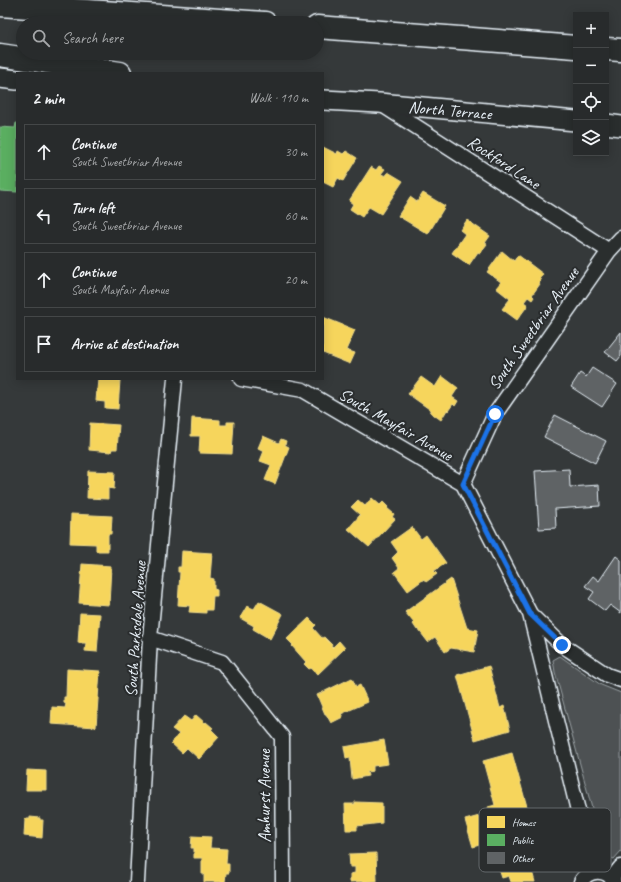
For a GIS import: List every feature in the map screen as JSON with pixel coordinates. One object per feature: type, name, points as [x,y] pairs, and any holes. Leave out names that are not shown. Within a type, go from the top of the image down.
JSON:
[{"type":"highway","points":[[0,5],[162,16]]},
{"type":"highway","points":[[324,28],[573,47]]},
{"type":"highway","points":[[609,49],[621,50]]},
{"type":"highway","points":[[0,55],[16,57]]},
{"type":"highway","points":[[33,60],[113,72]]},
{"type":"street","points":[[0,78],[16,80]]},
{"type":"street","name":"North Terrace","points":[[324,100],[379,103],[573,121]]},
{"type":"street","name":"Rockford Lane","points":[[379,103],[609,252]]},
{"type":"street","points":[[609,124],[621,126]]},
{"type":"street","name":"South Sweetbriar Avenue","points":[[463,484],[495,414],[609,252],[621,238]]},
{"type":"street","name":"South Parksdale Avenue","points":[[137,882],[150,638],[175,380]]},
{"type":"street","name":"South Mayfair Avenue","points":[[247,380],[303,390],[463,484]]},
{"type":"street","points":[[463,484],[530,614],[577,808]]},
{"type":"street","points":[[530,614],[562,645],[607,675],[621,680]]},
{"type":"street","name":"Amhurst Avenue","points":[[150,638],[222,662],[282,737],[283,882]]},
{"type":"street","points":[[581,882],[584,877],[593,872],[603,872],[616,876]]},
{"type":"shaded area","points":[[560,656],[601,685],[621,693],[621,851],[614,859],[611,858],[611,808],[592,808],[553,660]]},
{"type":"building: Homes","points":[[324,148],[337,154],[338,151],[343,154],[346,151],[357,158],[343,181],[338,178],[333,187],[324,182]]},
{"type":"building: Homes","points":[[379,166],[385,169],[381,174],[386,176],[388,172],[403,181],[381,214],[369,207],[362,217],[350,209],[353,204],[349,201],[371,167],[376,170]]},
{"type":"building: Homes","points":[[423,193],[445,206],[428,234],[398,216],[410,197],[417,202]]},
{"type":"building: Homes","points":[[467,220],[490,236],[485,243],[487,244],[480,253],[478,252],[469,265],[452,253],[465,234],[460,230]]},
{"type":"building: Homes","points":[[502,251],[514,261],[518,255],[543,274],[539,279],[541,280],[538,283],[540,284],[532,295],[534,297],[532,300],[528,297],[524,302],[528,305],[517,320],[502,309],[510,299],[496,288],[501,282],[487,272]]},
{"type":"building: Homes","points":[[324,317],[355,330],[346,350],[355,353],[350,364],[324,353]]},
{"type":"building: Homes","points":[[442,376],[458,388],[452,397],[458,401],[455,406],[453,404],[448,411],[447,410],[441,420],[430,412],[432,411],[408,394],[421,377],[435,387]]},
{"type":"building: Homes","points":[[98,380],[120,380],[118,409],[105,408],[105,402],[96,401]]},
{"type":"building: Homes","points":[[192,418],[220,420],[220,425],[227,425],[227,422],[234,422],[232,454],[199,453],[200,436],[191,436]]},
{"type":"building: Homes","points":[[90,423],[119,425],[117,449],[112,449],[111,452],[89,450]]},
{"type":"building: Homes","points":[[263,436],[279,443],[281,439],[286,441],[285,445],[289,447],[275,484],[265,480],[271,465],[260,461],[264,451],[258,448]]},
{"type":"building: Homes","points":[[88,471],[115,472],[114,489],[108,488],[108,499],[87,498]]},
{"type":"building: Homes","points":[[372,498],[380,505],[383,502],[394,514],[392,517],[395,519],[369,547],[348,529],[360,515],[351,507],[358,500],[365,506]]},
{"type":"building: Homes","points":[[71,514],[112,516],[111,534],[108,534],[108,551],[96,551],[96,544],[70,543]]},
{"type":"building: Homes","points":[[412,527],[421,539],[426,535],[446,563],[434,571],[437,574],[426,582],[424,579],[408,591],[394,572],[399,568],[392,558],[398,552],[391,542]]},
{"type":"building: Homes","points":[[182,551],[212,553],[210,578],[214,579],[214,589],[217,590],[217,596],[213,596],[212,610],[206,610],[206,613],[189,612],[190,606],[178,605],[180,572],[178,572],[178,567],[181,567]]},
{"type":"building: Homes","points":[[82,564],[111,566],[109,605],[79,603]]},
{"type":"building: Homes","points":[[451,579],[467,628],[478,630],[474,652],[451,648],[445,652],[435,637],[428,642],[418,629],[417,630],[413,624],[414,623],[405,612]]},
{"type":"building: Homes","points":[[259,601],[283,614],[270,639],[253,629],[254,626],[240,618],[247,606],[254,609]]},
{"type":"building: Homes","points":[[80,613],[100,614],[97,652],[85,651],[86,643],[78,643]]},
{"type":"building: Homes","points":[[309,618],[316,625],[313,628],[322,638],[324,637],[332,645],[332,648],[339,641],[345,648],[318,674],[304,664],[306,662],[287,639]]},
{"type":"building: Homes","points":[[489,666],[500,708],[504,706],[510,730],[475,740],[457,675]]},
{"type":"building: Homes","points":[[67,669],[100,671],[96,727],[51,724],[52,707],[65,708],[66,704],[64,703],[64,697],[66,697]]},
{"type":"building: Homes","points":[[352,678],[356,687],[360,685],[368,702],[341,714],[343,717],[331,723],[325,714],[317,695]]},
{"type":"building: Homes","points":[[196,715],[213,728],[211,729],[219,737],[199,759],[187,748],[182,753],[171,743],[179,734],[172,729],[184,716],[191,721]]},
{"type":"building: Homes","points":[[384,740],[388,764],[373,766],[373,771],[367,772],[368,776],[352,779],[350,758],[346,758],[344,747]]},
{"type":"building: Homes","points":[[512,753],[527,808],[488,808],[495,805],[483,761]]},
{"type":"building: Homes","points":[[27,770],[46,771],[46,790],[26,790]]},
{"type":"building: Homes","points":[[355,802],[382,803],[382,823],[357,826],[357,830],[346,830],[345,804],[355,804]]},
{"type":"building: Homes","points":[[479,816],[479,845],[473,847],[465,820]]},
{"type":"building: Homes","points":[[30,817],[40,818],[40,820],[43,820],[42,838],[24,836],[25,819],[30,819]]},
{"type":"building: Homes","points":[[192,836],[211,837],[210,848],[227,849],[226,864],[229,864],[229,873],[226,873],[225,882],[204,882],[204,874],[202,874],[202,858],[194,858],[194,848],[191,848]]},
{"type":"building: Homes","points":[[376,853],[377,881],[350,882],[350,874],[355,873],[355,867],[350,867],[349,854]]},
{"type":"building: Homes","points":[[500,872],[532,872],[535,882],[511,882],[509,876],[502,878]]},
{"type":"building: Public","points":[[16,123],[16,192],[0,191],[0,127],[15,128]]},
{"type":"building: Other","points":[[621,332],[621,356],[617,361],[605,352]]},
{"type":"building: Other","points":[[592,368],[617,384],[602,407],[571,387],[580,373],[586,377]]},
{"type":"building: Other","points":[[555,415],[606,441],[595,463],[544,437]]},
{"type":"building: Other","points":[[569,469],[570,487],[599,485],[600,506],[555,509],[556,528],[539,529],[535,471]]},
{"type":"building: Other","points":[[616,556],[621,560],[621,613],[610,605],[605,611],[589,599],[594,592],[585,586],[593,576],[599,581]]},
{"type":"route","points":[[495,414],[463,484],[530,614],[562,645]]}]
